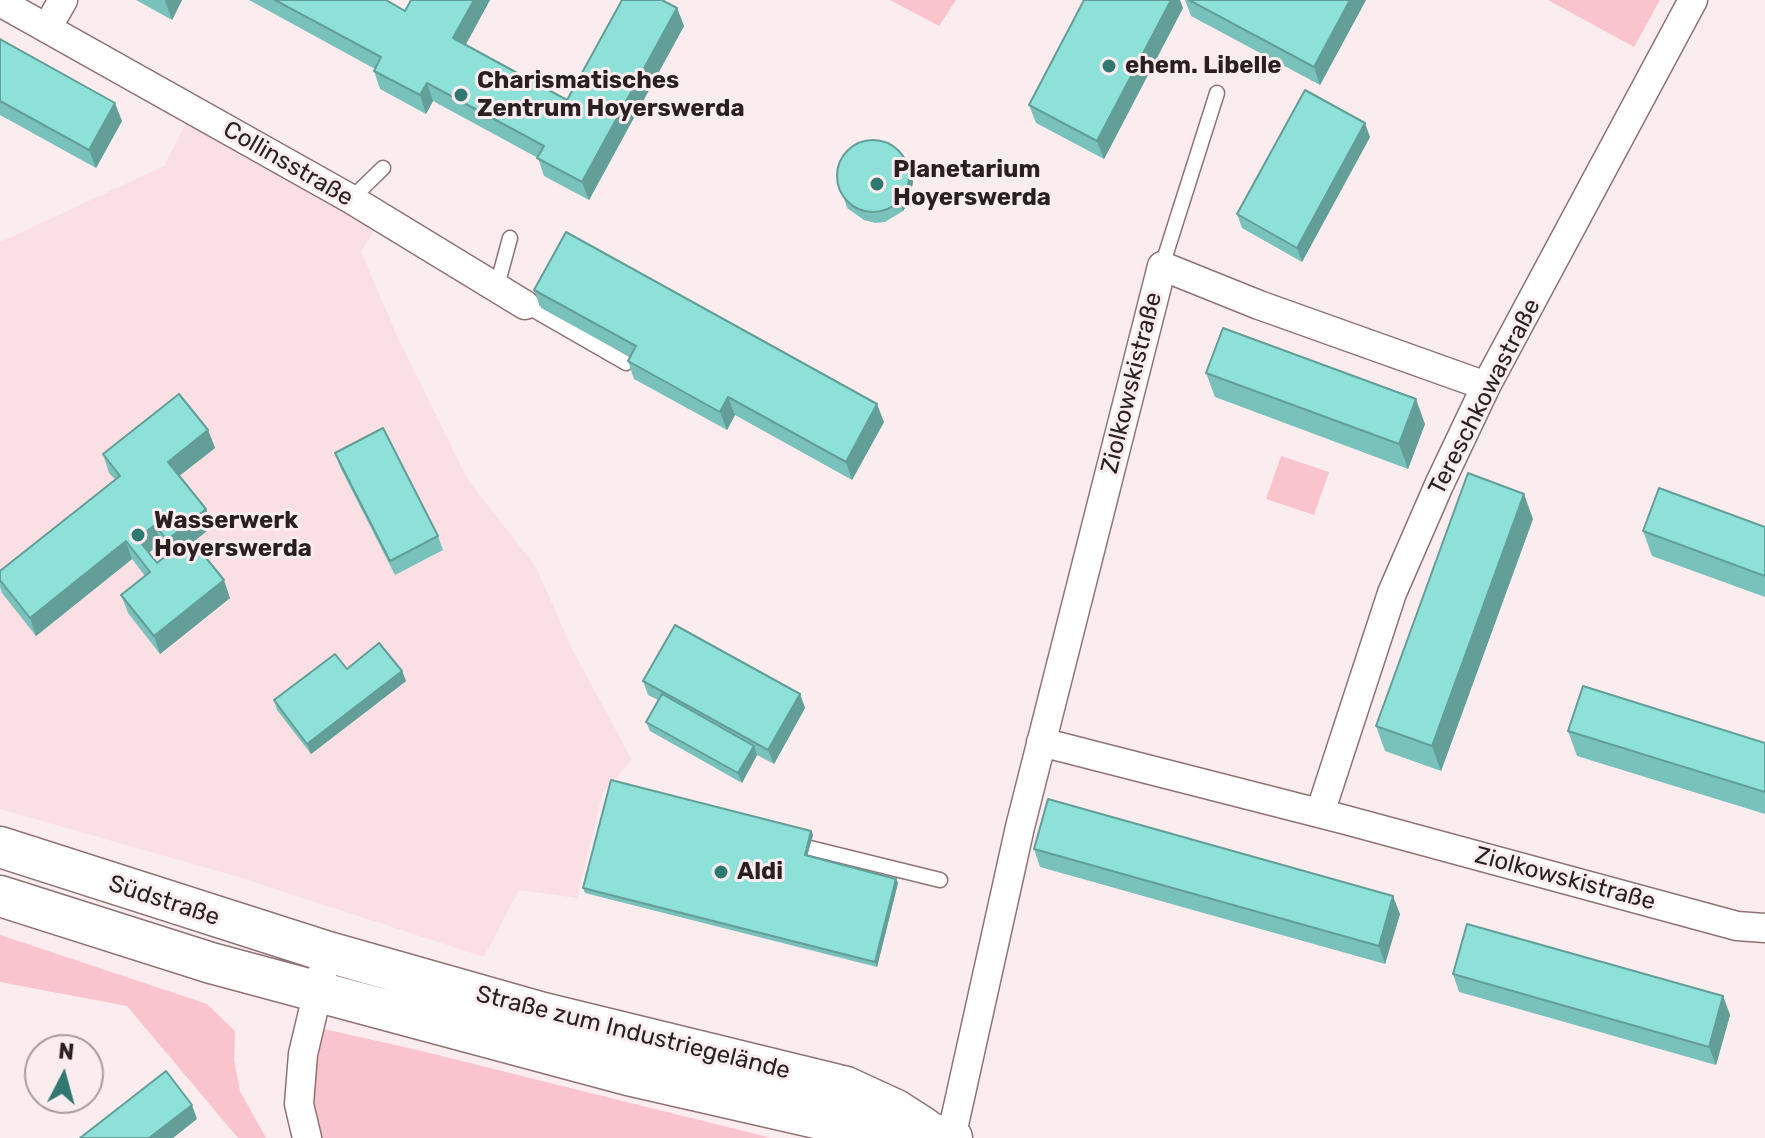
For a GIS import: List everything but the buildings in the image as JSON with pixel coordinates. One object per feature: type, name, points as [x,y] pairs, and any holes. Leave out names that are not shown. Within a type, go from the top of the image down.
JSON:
[{"type":"main road","name":"Südstraße","points":[[0,847],[328,952]]},
{"type":"main road","name":"Südstraße","points":[[0,896],[211,963],[318,991]]},
{"type":"main road","name":"Straße zum Industriegelände","points":[[328,952],[543,1013],[846,1087],[944,1136]]},
{"type":"main road","name":"Straße zum Industriegelände","points":[[318,991],[628,1075],[838,1123],[883,1131],[944,1136]]},
{"type":"street","points":[[47,28],[63,0]]},
{"type":"street","name":"Tereschkowastraße","points":[[1320,813],[1392,593],[1486,386],[1693,0]]},
{"type":"street","name":"Collinsstraße","points":[[0,2],[351,199],[525,305]]},
{"type":"street","name":"Ziolkowskistraße","points":[[944,1136],[1162,266],[1259,305],[1486,386]]},
{"type":"street","name":"Ziolkowskistraße","points":[[1041,742],[1320,813],[1722,922],[1765,928]]},
{"type":"street","points":[[307,1138],[299,1104],[302,1066],[328,952]]},
{"type":"lane","points":[[1162,266],[1217,93]]},
{"type":"lane","points":[[351,199],[383,168]]},
{"type":"lane","points":[[497,286],[510,238]]},
{"type":"lane","points":[[525,305],[626,363]]},
{"type":"lane","points":[[810,848],[940,880]]},
{"type":"lane","points":[[0,861],[40,860]]},
{"type":"shaded area","points":[[890,0],[956,0],[939,26]]},
{"type":"shaded area","points":[[1548,0],[1660,0],[1634,47]]},
{"type":"shaded area","points":[[192,111],[381,220],[361,252],[398,338],[468,480],[536,567],[572,649],[632,760],[603,792],[577,898],[519,890],[484,957],[235,876],[0,809],[0,242],[164,166]]},
{"type":"shaded area","points":[[1281,456],[1329,472],[1314,515],[1266,499]]},
{"type":"shaded area","points":[[0,935],[207,1004],[235,1031],[234,1060],[240,1091],[266,1138],[238,1138],[127,1006],[0,982]]},
{"type":"shaded area","points":[[315,1027],[772,1138],[318,1138],[309,1091]]},
{"type":"place","name":"ehem. Libelle","points":[[1109,66]]},
{"type":"place","name":"Charismatisches Zentrum Hoyerswerda","points":[[461,95]]},
{"type":"place","name":"Planetarium Hoyerswerda","points":[[877,184]]},
{"type":"place","name":"Wasserwerk Hoyerswerda","points":[[138,535]]},
{"type":"place","name":"Aldi","points":[[721,872]]}]
